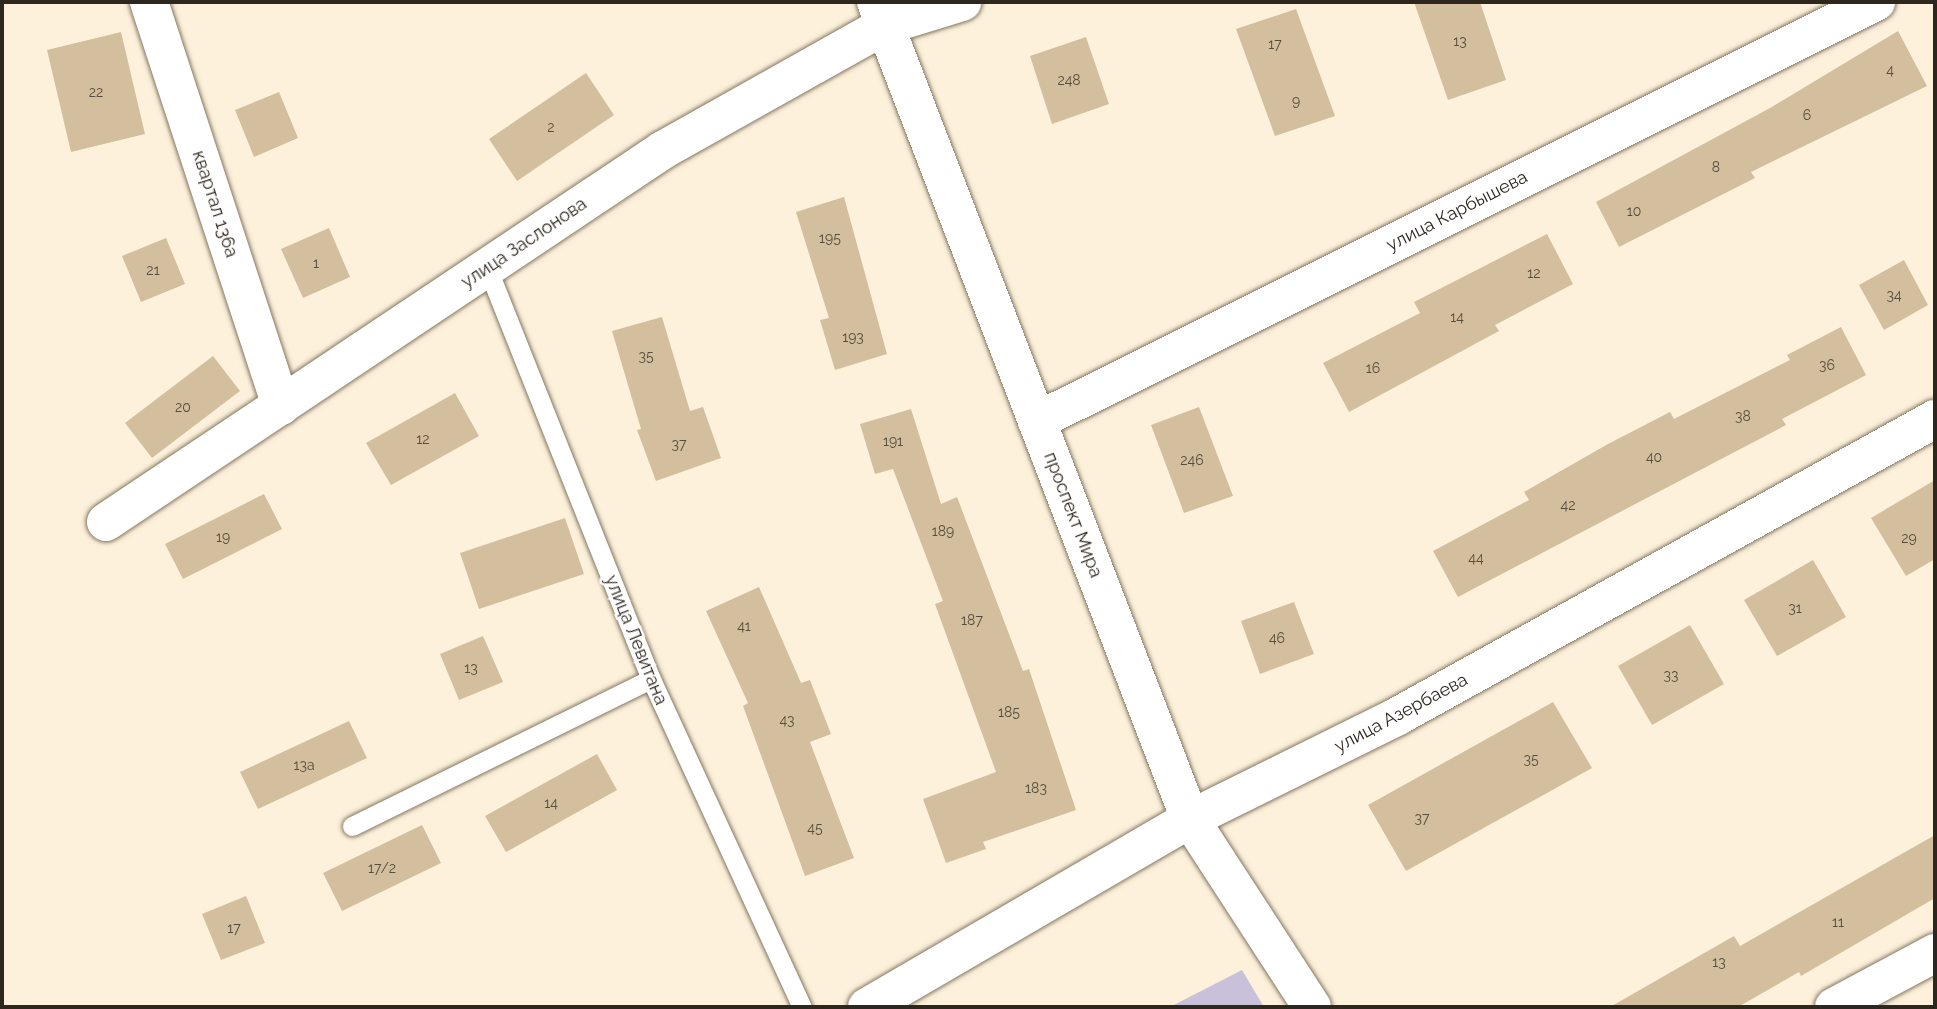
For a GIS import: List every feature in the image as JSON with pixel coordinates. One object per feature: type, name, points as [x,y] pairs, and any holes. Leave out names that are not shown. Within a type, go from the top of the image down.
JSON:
[{"type":"street","name":"квартал 136а","points":[[149,2],[281,406]]},
{"type":"street","name":"улица Заслонова","points":[[106,522],[663,150],[880,14],[962,2]]},
{"type":"street","name":"улица Карбышева","points":[[1037,421],[1876,2]]},
{"type":"street","name":"проспект Мира","points":[[880,14],[1190,820],[1312,1007]]},
{"type":"street","name":"улица Азербаева","points":[[867,1007],[1190,820],[1398,716],[1935,419]]},
{"type":"street","points":[[1834,1007],[1935,953]]},
{"type":"lane","name":"улица Левитана","points":[[486,267],[651,679],[802,1007]]},
{"type":"lane","points":[[352,826],[651,679]]},
{"type":"shaded area","points":[[1242,970],[1264,1007],[1170,1007]]},
{"type":"building","points":[[1414,2],[1480,2],[1506,80],[1448,100]]},
{"type":"building","points":[[1296,9],[1335,116],[1275,136],[1236,29]]},
{"type":"building","points":[[1898,31],[1927,86],[1751,172],[1755,178],[1619,247],[1596,202],[1770,108]]},
{"type":"building","points":[[121,32],[145,134],[71,152],[47,50]]},
{"type":"building","points":[[1086,37],[1109,104],[1052,124],[1030,56]]},
{"type":"building","points":[[586,73],[614,115],[517,181],[489,139]]},
{"type":"building","points":[[279,92],[298,138],[254,157],[235,110]]},
{"type":"building","points":[[844,197],[887,354],[835,370],[820,320],[829,318],[796,212]]},
{"type":"building","points":[[329,228],[350,277],[303,298],[281,249]]},
{"type":"building","points":[[1547,234],[1573,284],[1495,325],[1499,331],[1349,412],[1323,363],[1420,313],[1414,302]]},
{"type":"building","points":[[166,238],[185,284],[141,302],[122,256]]},
{"type":"building","points":[[1904,260],[1928,305],[1884,330],[1859,285]]},
{"type":"building","points":[[662,317],[690,411],[703,407],[721,458],[656,481],[637,430],[641,429],[612,331]]},
{"type":"building","points":[[1841,327],[1866,375],[1782,419],[1786,425],[1458,597],[1433,551],[1529,500],[1524,492],[1608,444],[1670,412],[1674,419],[1790,360],[1787,355]]},
{"type":"building","points":[[213,356],[240,391],[152,458],[125,423]]},
{"type":"building","points":[[455,393],[479,436],[391,485],[366,443]]},
{"type":"building","points":[[1199,407],[1233,496],[1184,513],[1151,425]]},
{"type":"building","points":[[911,409],[941,504],[957,497],[1023,671],[1029,669],[1076,810],[983,842],[986,849],[946,863],[923,799],[996,772],[935,604],[943,601],[893,469],[875,474],[860,424]]},
{"type":"building","points":[[1935,480],[1935,559],[1906,576],[1871,518]]},
{"type":"building","points":[[264,494],[282,529],[183,579],[165,544]]},
{"type":"building","points":[[565,518],[584,574],[479,609],[460,553]]},
{"type":"building","points":[[1813,560],[1846,617],[1777,656],[1744,600]]},
{"type":"building","points":[[759,587],[801,683],[810,680],[831,734],[810,742],[854,858],[805,876],[743,706],[748,703],[706,611]]},
{"type":"building","points":[[1294,602],[1314,654],[1260,674],[1241,621]]},
{"type":"building","points":[[1690,625],[1724,684],[1652,725],[1618,666]]},
{"type":"building","points":[[483,636],[503,682],[459,700],[440,654]]},
{"type":"building","points":[[1553,702],[1592,768],[1406,871],[1368,805]]},
{"type":"building","points":[[349,721],[367,758],[258,809],[240,772]]},
{"type":"building","points":[[597,754],[617,790],[506,852],[485,816]]},
{"type":"building","points":[[422,825],[441,863],[342,911],[323,873]]},
{"type":"building","points":[[1935,835],[1935,898],[1801,976],[1799,972],[1738,1007],[1610,1007],[1734,936],[1740,946]]},
{"type":"building","points":[[246,896],[265,943],[221,960],[202,914]]}]
